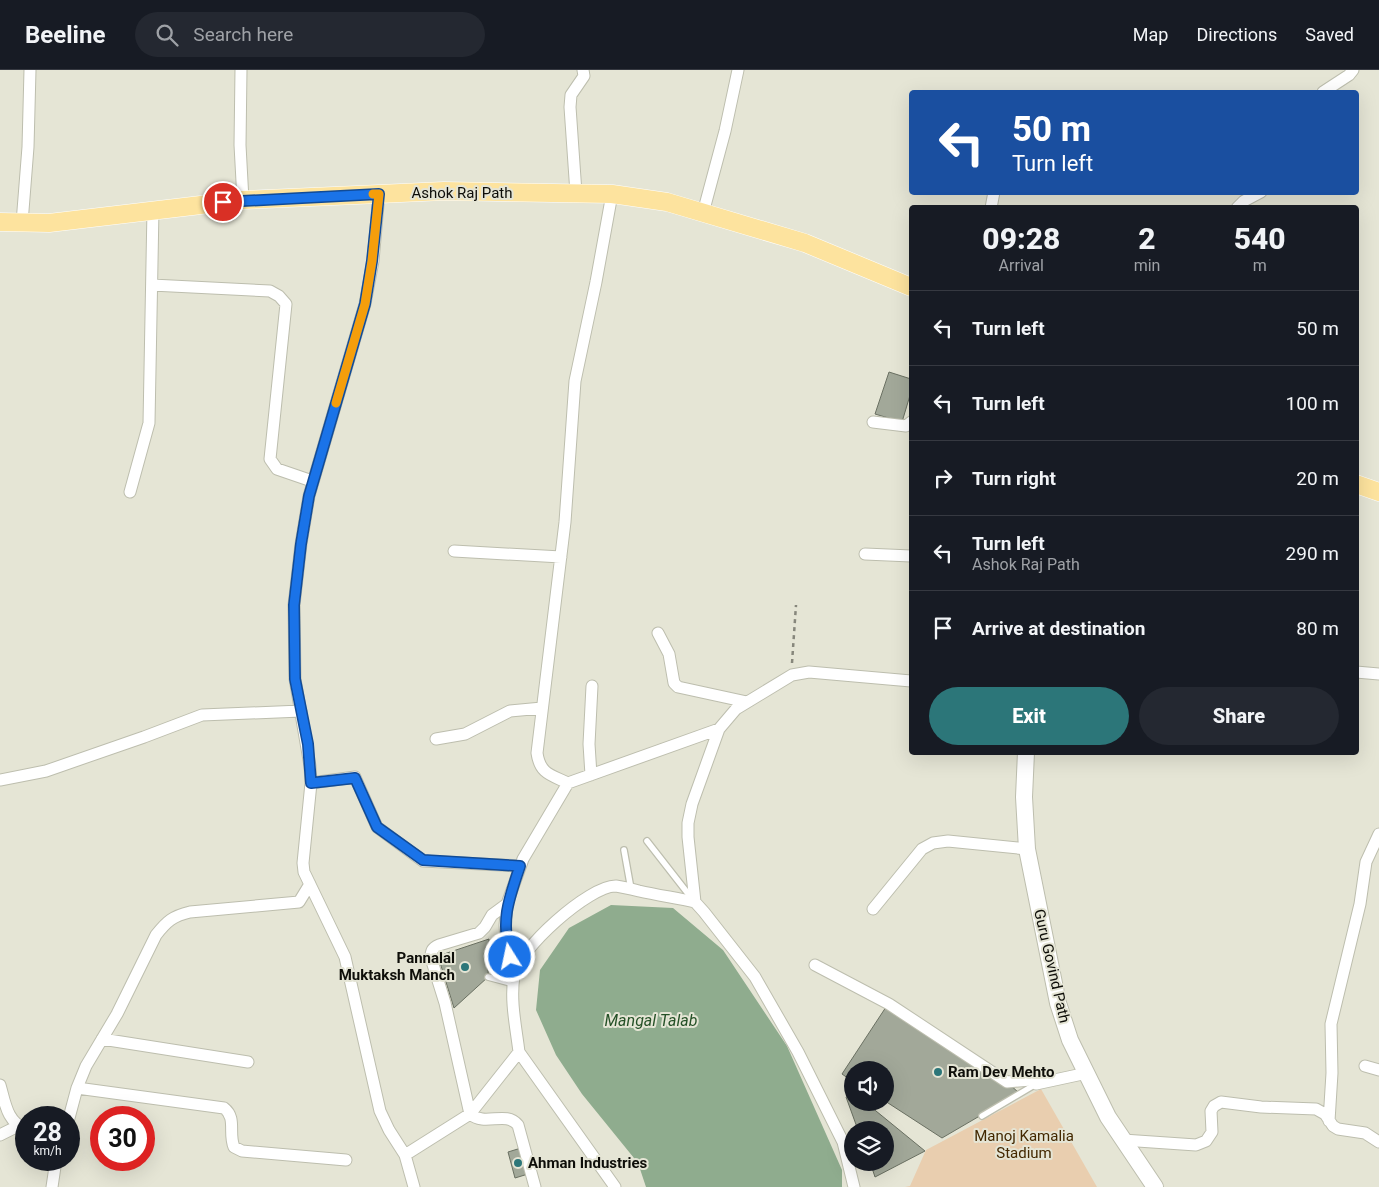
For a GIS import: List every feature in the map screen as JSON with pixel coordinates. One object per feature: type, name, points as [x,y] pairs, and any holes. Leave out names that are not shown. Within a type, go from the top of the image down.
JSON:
[{"type":"main road","name":"Ashok Raj Path","points":[[0,222],[49,223],[153,209],[243,200],[444,191],[612,194],[667,202],[806,243],[909,286]]},
{"type":"main road","points":[[1359,485],[1379,492]]},
{"type":"street","points":[[22,222],[28,147],[30,70]]},
{"type":"street","points":[[241,70],[240,145],[243,200]]},
{"type":"street","points":[[576,193],[570,107],[571,95],[584,76],[583,70]]},
{"type":"street","points":[[703,213],[725,131],[738,70]]},
{"type":"street","points":[[1326,90],[1349,76],[1353,70]]},
{"type":"street","points":[[379,194],[372,261],[365,304],[312,481],[301,544],[294,605],[295,679],[308,744],[311,783],[303,863],[304,872],[345,957],[380,1111],[389,1130],[405,1155],[414,1187]]},
{"type":"street","points":[[568,784],[543,771],[538,764],[537,753],[565,522],[575,382],[612,194]]},
{"type":"street","points":[[1240,205],[1255,195]]},
{"type":"street","points":[[130,492],[149,423],[153,209]]},
{"type":"street","points":[[152,285],[270,291],[279,296],[286,304],[270,459],[277,469],[312,481]]},
{"type":"street","points":[[872,422],[906,426],[909,424]]},
{"type":"street","points":[[454,551],[561,557]]},
{"type":"street","points":[[865,554],[909,556]]},
{"type":"street","points":[[658,633],[669,654],[674,683],[678,687],[747,702]]},
{"type":"street","points":[[854,1187],[843,1142],[798,1052],[755,977],[695,902],[688,823],[692,804],[719,729],[736,709],[792,675],[809,672],[909,681]]},
{"type":"street","points":[[1359,672],[1379,674]]},
{"type":"street","points":[[591,775],[589,744],[592,686]]},
{"type":"street","points":[[436,739],[465,734],[510,711],[542,708]]},
{"type":"street","points":[[0,780],[46,771],[202,715],[301,711]]},
{"type":"street","points":[[615,1187],[519,1052],[514,1008],[514,979],[506,940],[507,904],[520,866],[544,821],[568,784],[719,729]]},
{"type":"street","name":"Guru Govind Path","points":[[1026,755],[1024,797],[1027,849],[1058,1003],[1070,1040],[1108,1117],[1155,1187]]},
{"type":"street","points":[[311,783],[355,778],[377,827],[423,860],[520,866]]},
{"type":"street","points":[[1329,1121],[1332,1073],[1331,1024],[1360,904],[1366,862],[1379,834]]},
{"type":"street","points":[[873,909],[922,849],[933,843],[948,841],[1027,849]]},
{"type":"street","points":[[72,1106],[86,1066],[117,1014],[156,935],[170,919],[190,912],[300,902],[310,884]]},
{"type":"street","points":[[514,979],[528,950],[544,932],[586,897],[600,890],[615,886],[695,902]]},
{"type":"street","points":[[507,904],[492,916],[485,928],[479,933],[438,945],[430,952],[444,1002],[470,1114],[476,1119],[482,1120],[513,1119],[518,1125],[535,1187]]},
{"type":"street","points":[[815,965],[889,1004],[1007,1082],[1031,1080],[1036,1084],[1086,1073]]},
{"type":"street","points":[[102,1039],[248,1062]]},
{"type":"street","points":[[405,1155],[470,1114],[519,1052]]},
{"type":"street","points":[[1365,1066],[1379,1070]]},
{"type":"street","points":[[0,1085],[9,1114],[15,1123]]},
{"type":"street","points":[[77,1088],[224,1108],[230,1112],[232,1119],[231,1141],[234,1147],[242,1151],[346,1160]]},
{"type":"street","points":[[1123,1140],[1196,1145],[1206,1142],[1212,1132],[1211,1111],[1214,1106],[1221,1102],[1261,1107],[1316,1109],[1325,1114],[1329,1121],[1338,1129],[1365,1132],[1379,1142]]},
{"type":"street","points":[[0,1135],[15,1130]]},
{"type":"street","points":[[52,1187],[54,1171]]},
{"type":"lane","points":[[646,841],[695,902]]},
{"type":"lane","points":[[624,850],[631,889]]},
{"type":"lane","points":[[488,977],[514,979]]},
{"type":"lane","points":[[982,1116],[1036,1084]]},
{"type":"path","points":[[792,675],[796,605]]},
{"type":"green space","name":"Manoj Kamalia Stadium","points":[[1041,1089],[1097,1187],[905,1187],[910,1186],[926,1150]]},
{"type":"water","name":"Mangal Talab","points":[[611,905],[673,908],[723,950],[787,1046],[842,1170],[842,1187],[646,1187],[638,1163],[582,1094],[556,1055],[536,1010],[540,970],[569,928]]},
{"type":"building","points":[[889,372],[909,378],[909,399],[902,422],[875,414]]},
{"type":"building","name":"Pannalal Muktaksh Manch","points":[[489,939],[488,977],[454,1008],[438,956]]},
{"type":"building","name":"Ram Dev Mehto","points":[[886,1007],[1007,1082],[1019,1093],[942,1138],[894,1107],[894,1061],[851,1061]]},
{"type":"building","points":[[851,1111],[876,1111],[888,1121],[855,1121]]},
{"type":"building","points":[[894,1126],[925,1151],[894,1167]]},
{"type":"building","name":"Ahman Industries","points":[[521,1148],[528,1174],[515,1178],[508,1152]]},
{"type":"building","points":[[873,1171],[887,1171],[875,1177]]},
{"type":"slow traffic","points":[[336,403],[365,304],[372,261],[379,194],[373,194]]},
{"type":"place","name":"Pannalal Muktaksh Manch","points":[[465,967]]},
{"type":"place","name":"Ram Dev Mehto","points":[[938,1072]]},
{"type":"place","name":"Ahman Industries","points":[[518,1163]]},
{"type":"route","points":[[223,202],[379,194],[372,261],[365,304],[312,481],[301,544],[294,605],[295,679],[308,744],[311,783],[355,778],[377,827],[423,860],[520,866],[507,904],[505,925],[510,957]]}]
